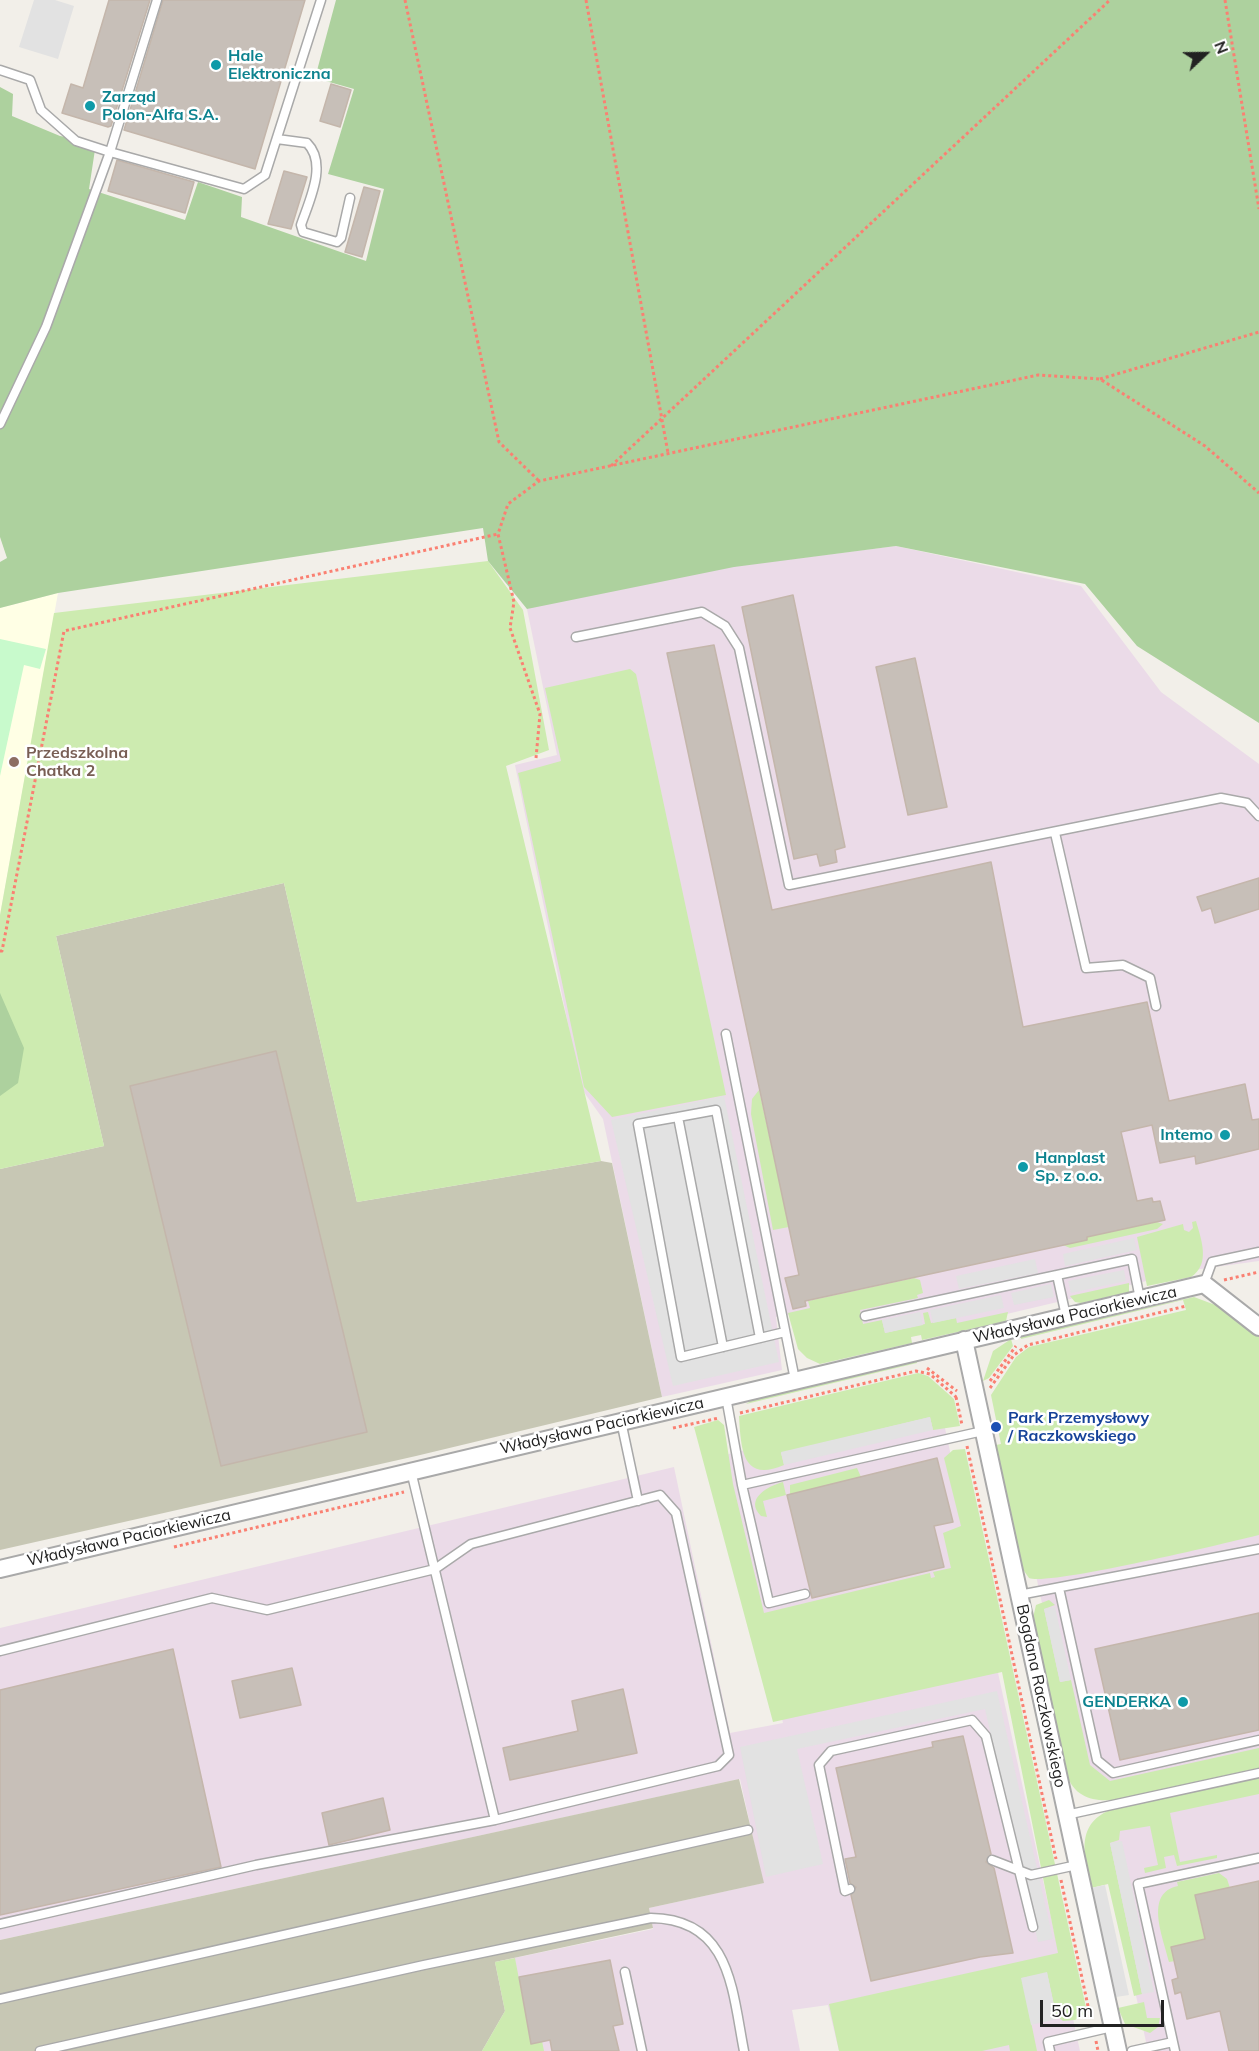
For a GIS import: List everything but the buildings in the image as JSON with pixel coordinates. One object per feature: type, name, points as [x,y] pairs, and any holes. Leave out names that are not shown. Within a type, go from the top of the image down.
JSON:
[{"type":"street","name":"Władysława Paciorkiewicza","points":[[0,1569],[1204,1284]]},
{"type":"street","points":[[1204,1284],[1259,1327]]},
{"type":"street","name":"Bogdana Raczkowskiego","points":[[964,1340],[1118,2051]]},
{"type":"lane","points":[[0,424],[46,327],[110,152],[158,0]]},
{"type":"lane","points":[[0,70],[30,80],[41,110],[76,141],[244,189],[265,176],[321,0]]},
{"type":"lane","points":[[277,139],[307,143],[314,153],[317,173],[301,225],[303,232],[337,242],[341,238],[350,198]]},
{"type":"lane","points":[[576,637],[702,612],[725,626],[740,648],[789,885],[1221,798],[1247,804],[1259,816]]},
{"type":"lane","points":[[1055,833],[1086,968],[1123,965],[1150,978],[1156,1006]]},
{"type":"lane","points":[[726,1034],[795,1380]]},
{"type":"lane","points":[[760,1338],[716,1110],[638,1124],[681,1357],[785,1332]]},
{"type":"lane","points":[[678,1117],[723,1347]]},
{"type":"lane","points":[[1204,1284],[1212,1262],[1259,1252]]},
{"type":"lane","points":[[865,1316],[1131,1259],[1140,1299]]},
{"type":"lane","points":[[1057,1275],[1066,1316]]},
{"type":"lane","points":[[726,1396],[742,1485],[769,1603],[805,1594]]},
{"type":"lane","points":[[621,1421],[638,1501]]},
{"type":"lane","points":[[742,1485],[983,1431]]},
{"type":"lane","points":[[411,1471],[495,1820]]},
{"type":"lane","points":[[0,1651],[212,1598],[267,1610],[435,1569],[471,1544],[660,1496],[676,1513],[729,1755],[718,1767],[495,1820],[256,1864],[0,1924]]},
{"type":"lane","points":[[1019,1595],[1259,1549]]},
{"type":"lane","points":[[1059,1588],[1097,1760],[1113,1773],[1259,1740]]},
{"type":"lane","points":[[850,1889],[845,1891],[819,1765],[831,1751],[972,1720],[986,1736],[1033,1927]]},
{"type":"lane","points":[[1066,1815],[1259,1773]]},
{"type":"lane","points":[[0,1999],[748,1830]]},
{"type":"lane","points":[[1132,2051],[1174,2047],[1138,1884],[1259,1858]]},
{"type":"lane","points":[[992,1860],[1031,1875],[1077,1865]]},
{"type":"lane","points":[[40,2051],[424,1965],[651,1918],[682,1922],[699,1931],[714,1945],[728,1974],[744,2051]]},
{"type":"lane","points":[[625,1972],[642,2051]]},
{"type":"lane","points":[[1050,2051],[1048,2042],[1112,2027]]},
{"type":"path","points":[[405,0],[499,442],[539,481]]},
{"type":"path","points":[[586,0],[668,453]]},
{"type":"path","points":[[611,466],[1110,0]]},
{"type":"path","points":[[1225,0],[1259,209]]},
{"type":"path","points":[[536,758],[540,714],[510,628],[514,602],[498,534],[508,504],[539,481],[1038,375],[1100,379],[1259,332]]},
{"type":"path","points":[[1100,379],[1205,446],[1259,493]]},
{"type":"path","points":[[0,951],[2,951],[64,631],[498,534]]},
{"type":"path","points":[[1204,1284],[1259,1272]]},
{"type":"path","points":[[956,1389],[974,1390],[990,1389],[1014,1355],[1028,1345],[1184,1308],[1191,1301],[1023,1342],[1011,1350],[991,1380],[974,1390],[956,1398]]},
{"type":"path","points":[[665,1430],[916,1371],[930,1374],[956,1398],[1098,2051]]},
{"type":"path","points":[[166,1548],[415,1490]]},
{"type":"shaded area","points":[[34,0],[55,0],[74,6],[58,59],[19,47]]},
{"type":"shaded area","name":"Hanplast Sp. z o.o.","points":[[896,546],[1081,586],[1161,692],[1259,764],[1259,1261],[1193,1270],[812,1360],[792,1314],[776,1317],[782,1370],[662,1397],[603,1119],[581,1088],[515,765],[557,755],[527,609],[614,581]]},
{"type":"shaded area","name":"Przedszkolna Chatka 2","points":[[58,593],[0,915],[0,608]]},
{"type":"shaded area","points":[[284,883],[357,1202],[601,1161],[612,1163],[662,1397],[416,1456],[0,1550],[0,1169],[104,1146],[56,936]]},
{"type":"shaded area","points":[[724,1096],[779,1362],[673,1386],[611,1120]]},
{"type":"shaded area","points":[[1134,1238],[1137,1250],[1065,1266],[1063,1254]]},
{"type":"shaded area","points":[[1035,1259],[1038,1273],[959,1289],[956,1276]]},
{"type":"shaded area","points":[[1124,1270],[1126,1281],[1071,1293],[1068,1281]]},
{"type":"shaded area","points":[[1051,1284],[1054,1297],[1014,1305],[1011,1293]]},
{"type":"shaded area","points":[[1001,1295],[1004,1308],[933,1323],[930,1310]]},
{"type":"shaded area","points":[[920,1312],[923,1325],[885,1333],[882,1320]]},
{"type":"shaded area","points":[[1259,1346],[1259,1758],[1113,1791],[1078,1770],[997,1395]]},
{"type":"shaded area","points":[[925,1407],[943,1419],[1080,2051],[839,2051],[828,2005],[792,2010],[800,2051],[482,2051],[505,2011],[495,1962],[653,1929],[649,1908],[763,1883],[740,1779],[0,1940],[0,1628],[674,1467],[730,1733],[783,1723],[743,1542],[712,1458]]},
{"type":"shaded area","points":[[930,1417],[933,1430],[784,1465],[781,1452]]},
{"type":"shaded area","points":[[1055,1607],[1071,1680],[1060,1682],[1044,1609]]},
{"type":"shaded area","points":[[997,1691],[1053,1939],[1038,1942],[985,1709],[797,1749],[823,1864],[766,1877],[740,1747]]},
{"type":"shaded area","points":[[739,1779],[764,1883],[649,1908],[653,1928],[495,1962],[505,2011],[482,2051],[0,2051],[0,1940]]},
{"type":"shaded area","points":[[1259,1789],[1259,2051],[1148,2051],[1103,1843],[1119,1820]]},
{"type":"shaded area","points":[[1122,1841],[1154,1992],[1142,1994],[1110,1843]]},
{"type":"shaded area","points":[[1105,1885],[1129,1995],[1116,1997],[1091,1888]]},
{"type":"shaded area","points":[[1047,1972],[1057,2019],[1031,2025],[1021,1978]]},
{"type":"green space","points":[[336,0],[1259,0],[1259,723],[1137,646],[1085,584],[896,546],[734,567],[527,609],[488,561],[483,528],[58,593],[0,608],[0,562],[7,558],[0,537],[0,87],[13,94],[12,116],[60,136],[96,143],[89,189],[185,220],[198,182],[242,197],[241,217],[366,261],[384,189],[328,174],[354,89],[315,78]]},
{"type":"green space","points":[[488,561],[523,610],[549,750],[506,766],[601,1161],[357,1202],[284,883],[56,936],[104,1146],[0,1169],[0,915],[54,613]]},
{"type":"green space","points":[[0,639],[46,649],[40,669],[24,665],[0,776]]},
{"type":"green space","points":[[630,669],[636,674],[726,1095],[612,1117],[584,1087],[518,773],[561,761],[545,688]]},
{"type":"green space","points":[[0,993],[24,1048],[18,1083],[0,1096]]},
{"type":"green space","points":[[759,1090],[789,1227],[773,1230],[751,1114],[752,1099]]},
{"type":"green space","points":[[1196,1221],[1203,1251],[1201,1265],[1197,1272],[1191,1277],[1147,1286],[1137,1237],[1183,1224],[1184,1230],[1189,1232],[1193,1228],[1192,1222]]},
{"type":"green space","points":[[1157,1222],[1163,1224],[1157,1229],[1070,1248],[1063,1245],[1087,1240],[1087,1237]]},
{"type":"green space","points":[[914,1278],[920,1280],[923,1293],[917,1295],[918,1298],[860,1310],[863,1324],[882,1320],[885,1333],[925,1324],[923,1313],[928,1312],[931,1323],[956,1318],[957,1323],[1008,1312],[1006,1321],[922,1340],[921,1335],[911,1337],[912,1343],[820,1364],[807,1358],[798,1349],[788,1313],[810,1308],[808,1301]]},
{"type":"green space","points":[[1129,1283],[1129,1292],[1081,1303],[1075,1302],[1070,1296]]},
{"type":"green space","points":[[1194,1297],[1218,1306],[1259,1336],[1259,1535],[1102,1570],[1043,1579],[1029,1578],[1022,1568],[996,1445],[1001,1444],[991,1395],[1016,1357],[1029,1347],[1186,1310],[1183,1300],[1021,1339],[1021,1336]]},
{"type":"green space","points":[[1011,1339],[1013,1346],[989,1378],[983,1381],[993,1351]]},
{"type":"green space","points":[[917,1361],[917,1363],[746,1404],[754,1399]]},
{"type":"green space","points":[[918,1373],[928,1376],[954,1399],[960,1426],[933,1430],[930,1417],[781,1453],[784,1465],[770,1469],[760,1470],[746,1460],[739,1416]]},
{"type":"green space","points":[[718,1420],[724,1425],[733,1484],[764,1613],[930,1573],[931,1578],[935,1577],[933,1572],[951,1568],[943,1533],[961,1526],[944,1458],[953,1450],[965,1449],[1087,2012],[1075,2020],[1063,2021],[1056,2015],[1047,1973],[1022,1978],[1037,2051],[1010,2051],[1009,2045],[982,2051],[839,2051],[829,2004],[1058,1953],[1002,1672],[773,1722],[694,1427]]},
{"type":"green space","points":[[857,1468],[861,1477],[790,1495],[790,1485]]},
{"type":"green space","points":[[783,1482],[786,1495],[763,1501],[767,1517],[761,1516],[755,1504],[760,1494]]},
{"type":"green space","points":[[1049,1600],[1055,1605],[1044,1609],[1060,1682],[1071,1680],[1090,1765],[1110,1781],[1259,1748],[1259,1768],[1113,1800],[1091,1799],[1079,1793],[1067,1775],[1033,1618],[1036,1605]]},
{"type":"green space","points":[[1259,1777],[1259,1794],[1170,1813],[1180,1862],[1217,1855],[1217,1858],[1177,1866],[1174,1855],[1164,1857],[1166,1868],[1145,1873],[1144,1868],[1158,1865],[1150,1826],[1120,1831],[1119,1840],[1110,1843],[1142,1994],[1134,1996],[1108,1884],[1091,1888],[1086,1865],[1085,1843],[1091,1824],[1110,1810]]},
{"type":"green space","points":[[1219,1873],[1227,1879],[1230,1888],[1195,1895],[1205,1941],[1172,1947],[1175,1961],[1169,1962],[1158,1918],[1161,1898],[1167,1890],[1178,1886],[1177,1882]]},
{"type":"green space","points":[[515,1958],[531,2043],[542,2041],[544,2051],[482,2051],[505,2011],[495,1962]]},
{"type":"green space","points":[[1144,2002],[1147,2018],[1160,2018],[1158,2027],[1150,2033],[1125,2024],[1118,2008]]},
{"type":"place","name":"Hale Elektroniczna","points":[[216,65]]},
{"type":"place","name":"Zarząd Polon-Alfa S.A.","points":[[90,106]]},
{"type":"place","name":"Przedszkolna Chatka 2","points":[[14,762]]},
{"type":"place","name":"Intemo","points":[[1225,1135]]},
{"type":"place","name":"Hanplast Sp. z o.o.","points":[[1023,1167]]},
{"type":"place","name":"Park Przemysłowy / Raczkowskiego","points":[[996,1427]]},
{"type":"place","name":"GENDERKA","points":[[1183,1702]]}]
